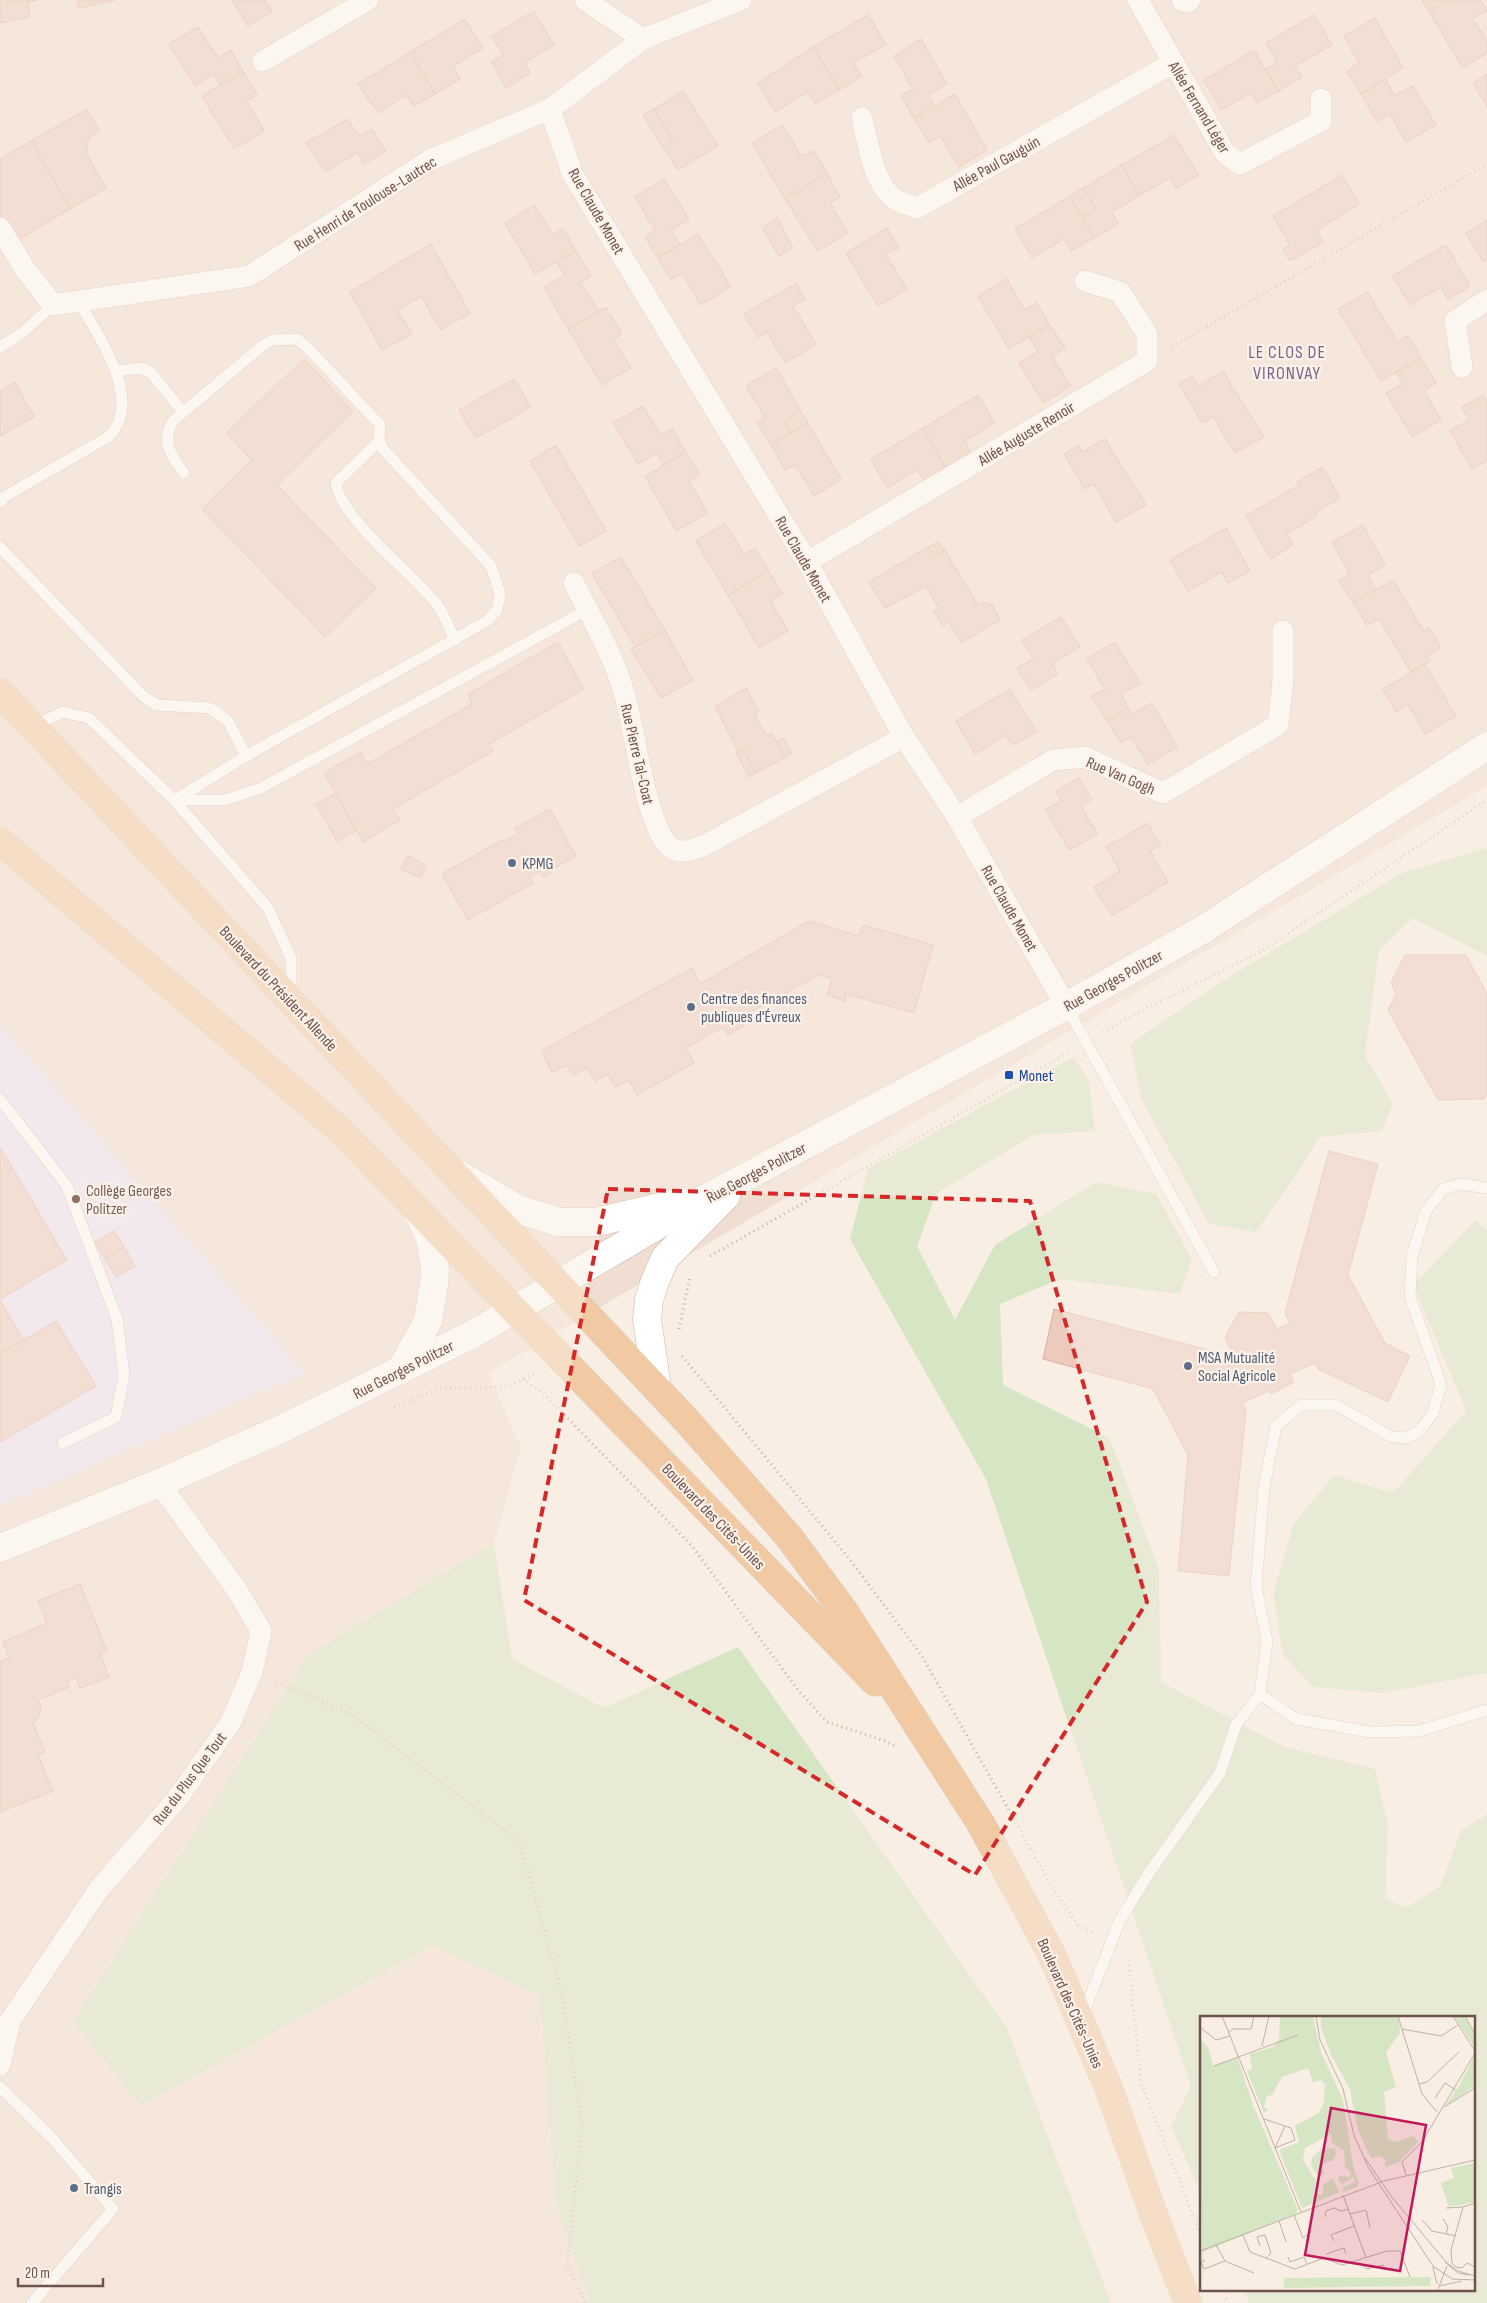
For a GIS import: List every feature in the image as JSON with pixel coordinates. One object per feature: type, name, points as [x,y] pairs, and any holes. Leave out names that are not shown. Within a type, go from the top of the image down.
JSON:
[{"type":"main road","name":"Boulevard du Président Allende","points":[[0,692],[559,1284]]},
{"type":"main road","points":[[0,841],[340,1130],[416,1206],[514,1310]]},
{"type":"main road","name":"Boulevard des Cités-Unies","points":[[559,1284],[657,1388],[757,1498],[789,1537],[846,1614],[985,1832],[1053,1956],[1109,2089],[1153,2213],[1188,2303]]},
{"type":"main road","name":"Boulevard des Cités-Unies","points":[[514,1310],[914,1723]]},
{"type":"street","points":[[262,61],[368,0]]},
{"type":"street","points":[[585,0],[643,39]]},
{"type":"street","name":"Rue Henri de Toulouse-Lautrec","points":[[53,305],[249,276],[430,160],[550,109],[643,39],[740,0]]},
{"type":"street","name":"Allée Fernand Léger","points":[[1138,0],[1224,153],[1240,164],[1321,121],[1321,99]]},
{"type":"street","points":[[1182,0],[1187,2],[1190,0]]},
{"type":"street","name":"Allée Paul Gauguin","points":[[862,118],[869,151],[881,186],[897,200],[917,208],[1173,63]]},
{"type":"street","name":"Rue Claude Monet","points":[[550,109],[572,173],[807,562],[904,737],[957,817],[1066,1006]]},
{"type":"street","points":[[0,228],[25,269],[53,305]]},
{"type":"street","points":[[1084,281],[1120,292],[1147,334],[1147,361]]},
{"type":"street","points":[[1462,367],[1455,321],[1487,300]]},
{"type":"street","name":"Allée Auguste Renoir","points":[[807,562],[1147,361]]},
{"type":"street","name":"Rue Pierre Tal-Coat","points":[[574,583],[587,610],[610,649],[623,689],[644,789],[657,826],[667,844],[673,850],[687,851],[705,845],[904,737]]},
{"type":"street","name":"Rue Van Gogh","points":[[957,817],[1053,760],[1084,757],[1162,793],[1278,725],[1283,681],[1283,631]]},
{"type":"street","name":"Rue Georges Politzer","points":[[0,1548],[159,1483],[277,1431],[472,1334],[675,1215],[1066,1006],[1202,930],[1487,746]]},
{"type":"street","points":[[446,1166],[520,1210],[559,1222],[596,1222],[675,1204],[740,1180]]},
{"type":"street","points":[[657,1388],[647,1319],[649,1300],[654,1284],[665,1258],[740,1180]]},
{"type":"street","points":[[400,1371],[428,1322],[434,1284],[430,1238],[416,1206]]},
{"type":"street","name":"Rue du Plus Que Tout","points":[[0,2065],[10,2021],[99,1889],[178,1799],[231,1722],[252,1672],[261,1631],[232,1582],[159,1483]]},
{"type":"lane","points":[[0,502],[4,497],[108,437],[117,428],[122,407],[117,371],[78,300]]},
{"type":"lane","points":[[0,347],[22,334],[53,305]]},
{"type":"lane","points":[[174,800],[246,756],[487,622],[497,610],[500,594],[492,566],[384,450],[379,442],[380,425],[307,347],[297,339],[284,338],[273,340],[262,346],[173,421],[168,430],[167,442],[170,454],[184,473]]},
{"type":"lane","points":[[117,371],[141,368],[151,373],[183,412]]},
{"type":"lane","points":[[379,442],[336,483],[337,494],[364,529],[436,604],[455,640]]},
{"type":"lane","points":[[0,548],[143,696],[157,705],[210,708],[228,721],[246,756]]},
{"type":"lane","points":[[174,800],[224,800],[259,789],[587,610]]},
{"type":"lane","points":[[32,727],[64,712],[89,718],[174,800],[268,908],[291,958],[292,1001]]},
{"type":"lane","points":[[1066,1006],[1214,1272]]},
{"type":"lane","points":[[0,1099],[67,1186],[117,1319],[124,1375],[116,1417],[63,1443]]},
{"type":"lane","points":[[1081,2021],[1120,1920],[1149,1873],[1220,1773],[1236,1725],[1260,1694],[1267,1641],[1256,1586],[1264,1487],[1276,1426],[1301,1405],[1336,1405],[1392,1437],[1407,1438],[1420,1430],[1433,1413],[1440,1384],[1410,1297],[1412,1256],[1426,1211],[1443,1188],[1461,1184],[1487,1188]]},
{"type":"lane","points":[[1260,1694],[1296,1719],[1370,1732],[1419,1731],[1487,1710]]},
{"type":"lane","points":[[0,2087],[51,2137],[113,2209],[32,2303]]},
{"type":"path","points":[[1147,361],[1487,164]]},
{"type":"path","points":[[386,1411],[440,1388],[503,1387],[535,1375],[561,1358]]},
{"type":"path","points":[[523,1379],[545,1396],[692,1546],[798,1690],[827,1722],[885,1741],[901,1749]]},
{"type":"path","points":[[252,1672],[348,1712],[520,1842],[562,1994],[582,2124],[567,2265],[585,2303]]},
{"type":"path","points":[[1222,2290],[1228,2303]]},
{"type":"highlighted area","points":[[608,1189],[1030,1201],[1147,1602],[975,1875],[524,1600]]},
{"type":"shaded area","points":[[0,0],[1487,0],[1487,786],[488,1373],[521,1447],[494,1543],[309,1654],[141,2106],[432,1946],[540,1996],[556,2206],[590,2303],[0,2303]]},
{"type":"shaded area","name":"Collège Georges Politzer","points":[[0,1024],[305,1373],[0,1506]]},
{"type":"green space","points":[[1487,848],[1487,956],[1412,918],[1379,950],[1365,1055],[1393,1104],[1382,1131],[1319,1137],[1297,1174],[1256,1232],[1209,1224],[1142,1100],[1130,1044],[1229,977],[1402,873]]},
{"type":"green space","points":[[1073,1057],[1089,1081],[1095,1131],[1034,1135],[936,1194],[917,1246],[955,1320],[995,1245],[1096,1182],[1156,1194],[1192,1259],[1180,1294],[1060,1279],[1000,1304],[1003,1385],[1110,1438],[1159,1569],[1161,1682],[1285,1747],[1375,1769],[1388,1825],[1385,1898],[1406,1908],[1440,1886],[1461,1831],[1487,1814],[1487,2303],[1249,2303],[1243,2290],[1474,2290],[1474,2016],[1200,2016],[1200,2192],[1171,2126],[1191,2086],[986,1479],[850,1239],[868,1169]]},
{"type":"green space","points":[[1476,1220],[1487,1230],[1487,1673],[1384,1693],[1312,1687],[1283,1654],[1273,1594],[1294,1523],[1334,1475],[1393,1493],[1466,1411],[1413,1285]]},
{"type":"green space","points":[[494,1543],[512,1659],[604,1708],[738,1647],[1007,2028],[1111,2303],[590,2303],[556,2206],[540,1996],[432,1946],[141,2106],[73,2021],[309,1654]]},
{"type":"building","points":[[0,0],[37,0],[28,2],[30,17],[0,23]]},
{"type":"building","points":[[77,0],[115,0],[79,8]]},
{"type":"building","points":[[232,0],[265,0],[272,11],[248,26]]},
{"type":"building","points":[[1422,0],[1449,0],[1429,12]]},
{"type":"building","points":[[1449,0],[1480,0],[1487,11],[1473,19],[1487,41],[1487,53],[1463,68],[1429,12]]},
{"type":"building","points":[[534,11],[554,45],[525,62],[530,73],[506,88],[491,62],[503,55],[492,36]]},
{"type":"building","points":[[868,15],[886,44],[854,63],[862,76],[839,90],[813,47]]},
{"type":"building","points":[[1314,15],[1332,45],[1295,66],[1302,77],[1278,91],[1266,69],[1277,62],[1266,43]]},
{"type":"building","points":[[1375,18],[1403,68],[1361,94],[1347,71],[1359,63],[1344,36]]},
{"type":"building","points":[[465,19],[483,48],[453,66],[460,79],[435,94],[410,52]]},
{"type":"building","points":[[198,27],[218,58],[231,50],[243,71],[220,85],[214,74],[195,86],[169,44]]},
{"type":"building","points":[[921,39],[947,84],[929,95],[935,107],[914,118],[901,96],[913,89],[894,56]]},
{"type":"building","points":[[813,47],[839,90],[815,104],[808,92],[775,112],[758,83]]},
{"type":"building","points":[[1254,50],[1278,91],[1257,103],[1251,93],[1221,110],[1204,80]]},
{"type":"building","points":[[410,52],[435,94],[414,106],[406,95],[378,113],[358,84]]},
{"type":"building","points":[[243,71],[257,95],[247,101],[264,131],[234,149],[202,96]]},
{"type":"building","points":[[1487,74],[1487,107],[1473,83]]},
{"type":"building","points":[[1385,79],[1395,95],[1413,86],[1436,125],[1406,142],[1390,114],[1377,121],[1361,94]]},
{"type":"building","points":[[683,91],[718,146],[678,170],[662,146],[673,139],[654,109]]},
{"type":"building","points":[[955,94],[987,150],[959,167],[940,136],[929,143],[914,118]]},
{"type":"building","points":[[87,109],[100,131],[89,138],[86,153],[106,188],[70,209],[31,141]]},
{"type":"building","points":[[654,109],[673,139],[662,146],[643,115]]},
{"type":"building","points":[[347,119],[359,136],[372,129],[386,151],[364,164],[357,153],[326,172],[306,143]]},
{"type":"building","points":[[782,125],[801,156],[814,151],[827,173],[785,199],[752,143]]},
{"type":"building","points":[[1174,135],[1199,175],[1176,188],[1169,178],[1139,196],[1122,165]]},
{"type":"building","points":[[31,141],[70,209],[16,241],[0,215],[0,159]]},
{"type":"building","points":[[1122,165],[1139,196],[1112,212],[1118,224],[1094,238],[1082,218],[1096,209],[1083,188]]},
{"type":"building","points":[[827,173],[840,197],[830,203],[848,233],[818,251],[785,199]]},
{"type":"building","points":[[1342,175],[1359,204],[1317,230],[1323,242],[1290,261],[1283,250],[1290,245],[1273,216]]},
{"type":"building","points":[[664,179],[689,219],[671,231],[680,244],[658,258],[645,237],[655,230],[635,197]]},
{"type":"building","points":[[1083,188],[1096,209],[1082,218],[1070,196]]},
{"type":"building","points":[[1070,196],[1094,238],[1071,251],[1064,239],[1032,258],[1015,229]]},
{"type":"building","points":[[534,205],[553,234],[563,229],[576,251],[535,274],[505,223]]},
{"type":"building","points":[[777,218],[793,248],[779,256],[762,228]]},
{"type":"building","points":[[1487,220],[1487,260],[1483,262],[1466,233]]},
{"type":"building","points":[[887,228],[899,248],[886,254],[907,289],[878,306],[846,253]]},
{"type":"building","points":[[698,234],[731,287],[701,305],[682,273],[671,280],[658,258]]},
{"type":"building","points":[[431,244],[470,313],[441,330],[421,296],[398,310],[412,334],[382,350],[350,292]]},
{"type":"building","points":[[1446,245],[1470,286],[1448,300],[1441,287],[1410,305],[1392,276]]},
{"type":"building","points":[[576,251],[591,276],[580,282],[599,311],[568,329],[544,287],[565,275],[556,262]]},
{"type":"building","points":[[1007,279],[1024,310],[1037,303],[1050,325],[1009,349],[978,296]]},
{"type":"building","points":[[796,283],[805,299],[793,306],[816,344],[786,363],[767,332],[758,337],[744,314]]},
{"type":"building","points":[[1368,292],[1397,342],[1408,336],[1421,358],[1381,381],[1338,309]]},
{"type":"building","points":[[606,307],[622,334],[613,339],[631,368],[602,385],[568,329]]},
{"type":"building","points":[[1050,325],[1065,348],[1052,356],[1071,386],[1043,403],[1019,363],[1038,352],[1029,337]]},
{"type":"building","points":[[1421,358],[1436,383],[1424,390],[1441,420],[1412,437],[1386,393],[1403,383],[1396,372]]},
{"type":"building","points":[[304,359],[353,411],[277,485],[376,588],[325,637],[202,509],[252,460],[226,433]]},
{"type":"building","points":[[776,368],[801,411],[784,421],[791,433],[771,445],[757,422],[765,418],[746,386]]},
{"type":"building","points":[[1223,371],[1264,437],[1235,453],[1213,417],[1202,423],[1179,384],[1192,376],[1198,386]]},
{"type":"building","points":[[514,379],[531,407],[476,438],[459,410]]},
{"type":"building","points":[[15,382],[34,417],[0,436],[0,391]]},
{"type":"building","points":[[978,395],[995,423],[965,441],[972,454],[946,469],[923,428]]},
{"type":"building","points":[[1483,395],[1487,402],[1487,461],[1472,469],[1450,431],[1469,420],[1462,407]]},
{"type":"building","points":[[643,406],[661,435],[673,429],[686,452],[663,465],[657,453],[638,464],[613,423]]},
{"type":"building","points":[[801,411],[808,423],[791,433],[784,421]]},
{"type":"building","points":[[808,423],[841,479],[814,496],[795,465],[785,470],[771,445]]},
{"type":"building","points":[[923,428],[946,469],[925,482],[917,470],[887,488],[871,459]]},
{"type":"building","points":[[1105,439],[1146,505],[1116,522],[1094,484],[1085,489],[1064,454],[1078,445],[1082,452]]},
{"type":"building","points":[[556,445],[606,531],[579,546],[530,461]]},
{"type":"building","points":[[686,452],[700,475],[689,481],[708,513],[676,531],[645,476]]},
{"type":"building","points":[[1322,467],[1340,498],[1315,513],[1317,516],[1287,534],[1293,545],[1271,559],[1246,516],[1299,485],[1297,482]]},
{"type":"building","points":[[725,523],[744,554],[755,548],[769,571],[728,595],[696,541]]},
{"type":"building","points":[[1363,525],[1385,565],[1368,575],[1376,590],[1353,603],[1339,581],[1350,574],[1332,542]]},
{"type":"building","points":[[1226,528],[1250,571],[1228,583],[1222,572],[1188,591],[1170,560]]},
{"type":"building","points":[[938,542],[945,550],[934,556],[928,547]]},
{"type":"building","points":[[928,547],[934,556],[945,550],[978,605],[983,602],[992,605],[1000,620],[961,643],[948,622],[943,626],[934,611],[939,608],[926,586],[885,608],[869,582]]},
{"type":"building","points":[[621,557],[665,630],[635,647],[592,573]]},
{"type":"building","points":[[769,571],[783,594],[771,601],[788,631],[759,648],[728,595]]},
{"type":"building","points":[[1393,580],[1424,631],[1429,628],[1441,648],[1426,657],[1430,661],[1411,672],[1379,619],[1367,625],[1353,603]]},
{"type":"building","points":[[1061,617],[1080,647],[1052,663],[1058,674],[1031,690],[1017,668],[1033,659],[1022,640]]},
{"type":"building","points":[[665,630],[693,680],[661,698],[631,649]]},
{"type":"building","points":[[558,642],[584,689],[489,744],[493,751],[393,809],[400,820],[363,842],[324,773],[361,752],[367,764],[472,704],[468,694]]},
{"type":"building","points":[[1115,642],[1140,684],[1121,694],[1128,708],[1107,721],[1091,696],[1105,689],[1087,659]]},
{"type":"building","points":[[1425,664],[1456,716],[1425,734],[1408,705],[1396,712],[1383,689]]},
{"type":"building","points":[[746,688],[759,711],[754,714],[767,736],[772,734],[785,757],[756,773],[743,749],[738,751],[715,706]]},
{"type":"building","points":[[1010,689],[1036,732],[1013,745],[1006,735],[975,754],[956,721]]},
{"type":"building","points":[[1152,703],[1177,747],[1148,765],[1131,737],[1121,743],[1107,721],[1128,708],[1132,714]]},
{"type":"building","points":[[784,738],[792,753],[785,757],[776,742]]},
{"type":"building","points":[[743,749],[756,773],[749,777],[736,752]]},
{"type":"building","points":[[1079,778],[1092,800],[1081,806],[1098,834],[1069,850],[1045,810],[1061,801],[1056,791]]},
{"type":"building","points":[[336,793],[356,831],[337,841],[316,804]]},
{"type":"building","name":"KPMG","points":[[550,809],[576,856],[549,871],[551,873],[544,878],[539,871],[529,877],[533,883],[468,920],[442,874],[498,842],[509,839],[518,833],[515,828]]},
{"type":"building","points":[[1147,823],[1161,845],[1150,851],[1168,882],[1112,916],[1094,887],[1120,871],[1106,847]]},
{"type":"building","points":[[408,856],[427,866],[420,878],[401,869]]},
{"type":"building","name":"Centre des finances publiques d'Évreux","points":[[809,921],[859,936],[863,925],[933,945],[914,1013],[846,994],[845,1001],[827,995],[832,979],[819,975],[743,1016],[741,1019],[745,1025],[728,1035],[723,1027],[686,1048],[694,1063],[637,1095],[629,1080],[616,1087],[608,1074],[595,1081],[587,1068],[573,1075],[567,1065],[552,1072],[541,1051],[692,968],[700,984]]},
{"type":"building","points":[[1405,955],[1466,955],[1487,994],[1487,1093],[1484,1099],[1438,1100],[1388,1010],[1396,994],[1391,983]]},
{"type":"building","points":[[0,1147],[67,1260],[0,1299]]},
{"type":"building","name":"MSA Mutualité Social Agricole","points":[[1329,1151],[1378,1164],[1348,1275],[1385,1343],[1410,1356],[1388,1402],[1318,1369],[1315,1363],[1290,1374],[1294,1382],[1271,1394],[1269,1391],[1242,1403],[1246,1410],[1229,1576],[1178,1571],[1188,1455],[1153,1389],[1043,1359],[1054,1309],[1216,1352],[1221,1363],[1234,1357],[1225,1337],[1239,1312],[1268,1313],[1277,1329],[1290,1323],[1285,1313]]},
{"type":"building","points":[[114,1231],[124,1247],[105,1259],[95,1242]]},
{"type":"building","points":[[124,1247],[135,1266],[116,1277],[105,1259]]},
{"type":"building","points":[[0,1300],[24,1340],[0,1354]]},
{"type":"building","points":[[56,1321],[96,1386],[0,1442],[0,1354]]},
{"type":"building","points":[[80,1584],[107,1651],[100,1654],[109,1677],[80,1688],[76,1678],[66,1682],[69,1687],[38,1700],[41,1708],[37,1721],[33,1723],[45,1752],[38,1755],[53,1791],[0,1812],[0,1662],[9,1658],[3,1642],[47,1623],[38,1601]]},
{"type":"place","name":"KPMG","points":[[512,863]]},
{"type":"place","name":"Centre des finances publiques d'Évreux","points":[[691,1007]]},
{"type":"place","name":"Monet","points":[[1009,1075]]},
{"type":"place","name":"Collège Georges Politzer","points":[[76,1199]]},
{"type":"place","name":"MSA Mutualité Social Agricole","points":[[1188,1366]]},
{"type":"place","name":"Trangis","points":[[74,2188]]},
{"type":"district","name":"LE CLOS DE VIRONVAY","points":[[1287,362]]}]
